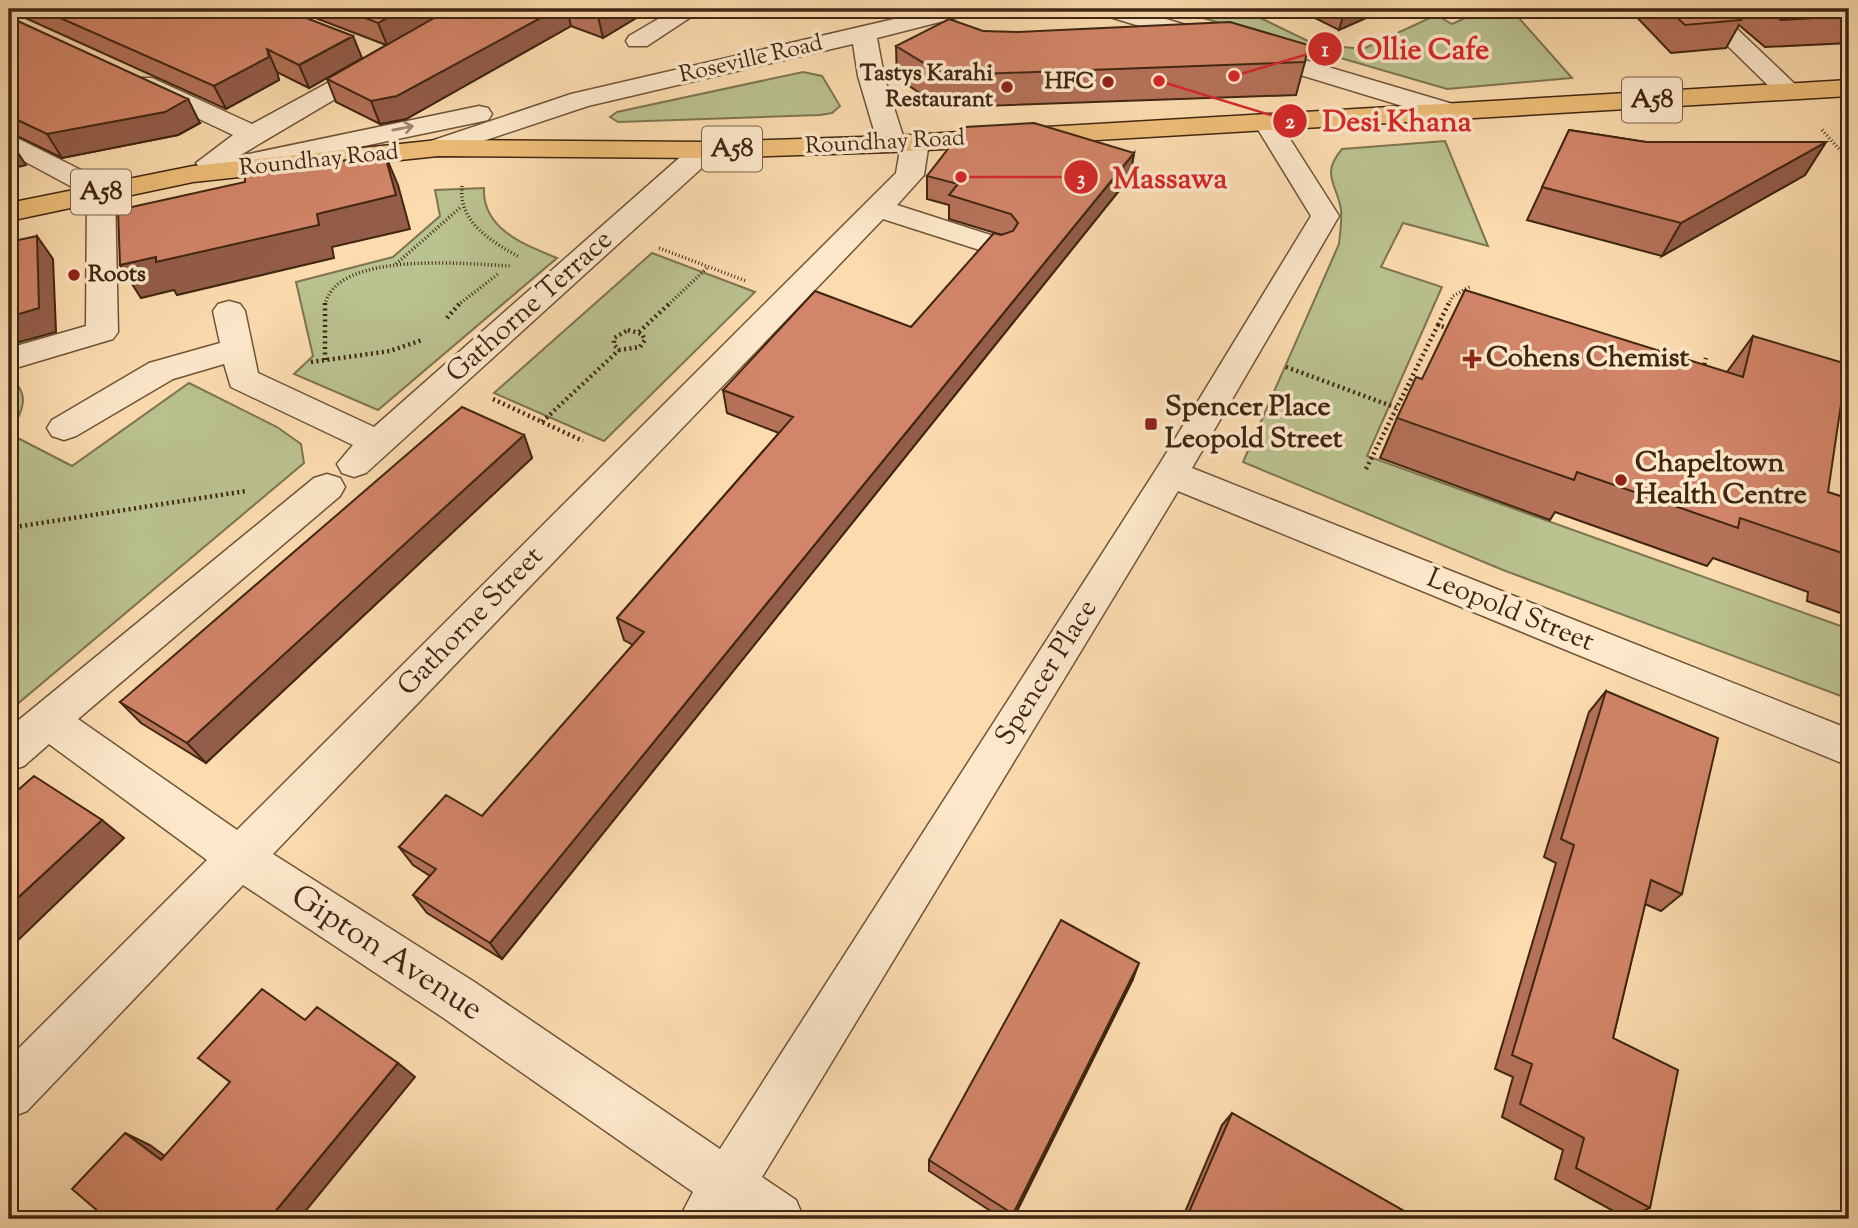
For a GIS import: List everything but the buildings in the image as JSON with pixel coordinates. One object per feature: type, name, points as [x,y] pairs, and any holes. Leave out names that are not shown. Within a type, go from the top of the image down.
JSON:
[{"type":"main road","name":"Roundhay Road","points":[[9,212],[193,174],[438,148],[705,150],[903,143],[1849,88]]},
{"type":"street","points":[[638,41],[691,9]]},
{"type":"street","name":"Roseville Road","points":[[438,148],[580,100],[963,9]]},
{"type":"street","points":[[1108,9],[1454,113]]},
{"type":"street","points":[[1702,9],[1788,91]]},
{"type":"street","points":[[908,24],[947,36]]},
{"type":"street","points":[[864,34],[871,76],[903,143]]},
{"type":"street","points":[[1161,48],[1231,46]]},
{"type":"street","points":[[193,174],[253,134],[394,54],[363,48]]},
{"type":"street","points":[[118,72],[253,134]]},
{"type":"street","name":"Roseville Road","points":[[193,174],[403,128],[516,107],[580,100]]},
{"type":"street","name":"Spencer Place","points":[[717,1203],[1171,474],[1325,216],[1267,123]]},
{"type":"street","points":[[9,142],[102,191],[102,332],[9,359]]},
{"type":"street","name":"Gathorne Street","points":[[9,1093],[878,208],[909,175],[903,143]]},
{"type":"street","name":"Gathorne Terrace","points":[[9,753],[353,465],[705,150]]},
{"type":"street","points":[[878,208],[999,247]]},
{"type":"street","points":[[229,311],[243,379],[353,465]]},
{"type":"street","points":[[64,428],[161,371],[239,359]]},
{"type":"street","name":"Leopold Street","points":[[1171,474],[1849,748]]},
{"type":"street","name":"Gipton Avenue","points":[[47,720],[240,858],[459,1000],[717,1203],[777,1219]]},
{"type":"path","points":[[440,326],[487,279],[523,260],[499,246],[474,225],[461,207],[460,189],[480,148]]},
{"type":"path","points":[[395,264],[461,207]]},
{"type":"path","points":[[614,231],[790,298]]},
{"type":"path","points":[[325,360],[323,310],[330,292],[347,279],[395,264],[511,266]]},
{"type":"path","points":[[620,350],[614,345],[614,338],[620,333],[639,332],[708,267]]},
{"type":"path","points":[[1366,470],[1453,296],[1471,286]]},
{"type":"path","points":[[1438,325],[1451,329]]},
{"type":"path","points":[[542,422],[620,350],[640,347],[645,340],[639,332]]},
{"type":"path","points":[[239,359],[325,360],[390,351],[420,342],[430,334]]},
{"type":"path","points":[[1244,352],[1397,408]]},
{"type":"path","points":[[1702,371],[1706,358]]},
{"type":"path","points":[[450,379],[629,461]]},
{"type":"path","points":[[9,528],[258,489]]},
{"type":"green space","points":[[1172,9],[1242,9],[1314,44],[1363,49],[1436,15],[1452,24],[1486,9],[1511,9],[1572,78],[1447,89]]},
{"type":"green space","points":[[803,72],[822,76],[840,106],[832,113],[820,115],[618,122],[610,117],[617,112]]},
{"type":"green space","points":[[1445,141],[1488,246],[1403,223],[1381,267],[1442,287],[1367,456],[1849,629],[1849,699],[1503,570],[1243,462],[1339,244],[1341,210],[1331,173],[1335,158],[1342,149]]},
{"type":"green space","points":[[484,188],[485,202],[498,225],[519,241],[557,258],[378,410],[294,374],[313,356],[296,282],[393,257],[440,216],[435,190]]},
{"type":"green space","points":[[652,253],[755,292],[604,441],[494,393]]},
{"type":"green space","points":[[9,378],[21,390],[23,397],[21,411],[10,434],[72,466],[189,383],[277,427],[301,444],[304,463],[9,711]]},
{"type":"place","name":"Ollie Cafe","points":[[1234,76]]},
{"type":"place","name":"Desi Khana","points":[[1159,81]]},
{"type":"place","name":"HFC","points":[[1108,82]]},
{"type":"place","name":"Tastys Karahi Restaurant","points":[[1007,87]]},
{"type":"place","name":"Massawa","points":[[961,177]]},
{"type":"place","name":"Roots","points":[[74,275]]},
{"type":"place","name":"Cohens Chemist","points":[[1472,359]]},
{"type":"place","name":"Spencer Place Leopold Street","points":[[1151,424]]},
{"type":"place","name":"Chapeltown Health Centre","points":[[1621,480]]}]
